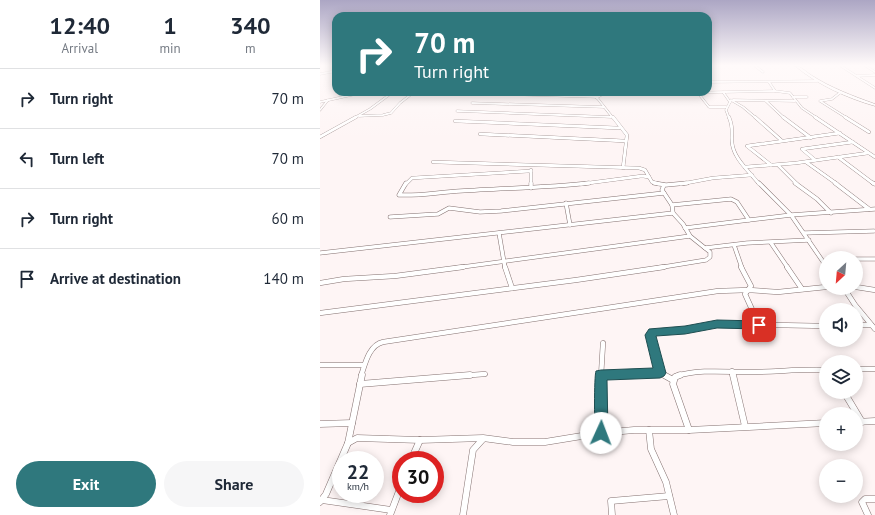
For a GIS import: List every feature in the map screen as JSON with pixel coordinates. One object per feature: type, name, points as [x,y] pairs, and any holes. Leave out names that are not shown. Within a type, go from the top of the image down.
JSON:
[{"type":"main road","points":[[837,90],[875,105]]},
{"type":"street","points":[[712,92],[789,92],[794,101]]},
{"type":"street","points":[[725,92],[730,101],[742,107],[781,140]]},
{"type":"street","points":[[841,92],[832,99],[820,101],[869,132]]},
{"type":"street","points":[[320,102],[346,96]]},
{"type":"street","points":[[320,137],[370,109],[388,96]]},
{"type":"street","points":[[357,116],[383,115],[391,113],[409,96]]},
{"type":"street","points":[[509,96],[513,104]]},
{"type":"street","points":[[554,96],[598,97],[619,128],[626,135],[623,168]]},
{"type":"street","points":[[700,96],[709,107],[726,108]]},
{"type":"street","points":[[793,97],[807,97]]},
{"type":"street","points":[[320,110],[328,100]]},
{"type":"street","points":[[730,101],[794,101],[875,157]]},
{"type":"street","points":[[730,101],[726,108],[733,128],[732,142],[735,153],[764,189],[791,215],[819,254]]},
{"type":"street","points":[[766,101],[786,120],[811,138]]},
{"type":"street","points":[[472,103],[604,107]]},
{"type":"street","points":[[457,111],[611,117]]},
{"type":"street","points":[[455,121],[619,128]]},
{"type":"street","points":[[771,165],[747,146],[781,140],[811,138],[840,133]]},
{"type":"street","points":[[480,134],[626,141]]},
{"type":"street","points":[[815,160],[802,149],[853,142]]},
{"type":"street","points":[[745,167],[805,162],[869,153]]},
{"type":"street","points":[[838,158],[875,184]]},
{"type":"street","points":[[433,162],[642,169],[646,172],[652,182],[664,185],[713,178],[752,175]]},
{"type":"street","points":[[805,162],[827,176],[870,210]]},
{"type":"street","points":[[778,165],[792,180],[817,199],[831,213]]},
{"type":"street","points":[[531,188],[532,166]]},
{"type":"street","points":[[531,171],[412,178],[407,181],[399,195],[408,196],[458,191],[569,186],[642,176],[649,177]]},
{"type":"street","points":[[320,313],[512,288],[706,260],[710,257],[710,252],[690,236],[674,213],[672,205],[662,190],[664,185]]},
{"type":"street","points":[[390,217],[438,214],[449,208],[483,212],[664,193]]},
{"type":"street","points":[[672,205],[731,199],[737,202],[749,220]]},
{"type":"street","points":[[566,203],[570,225]]},
{"type":"street","points":[[685,228],[791,215],[875,209]]},
{"type":"street","points":[[320,253],[674,213]]},
{"type":"street","points":[[804,233],[875,231]]},
{"type":"street","points":[[499,233],[503,260],[512,288]]},
{"type":"street","points":[[320,283],[344,279],[395,276],[503,260],[690,236]]},
{"type":"street","points":[[705,248],[809,240]]},
{"type":"street","points":[[771,243],[777,255],[802,289]]},
{"type":"street","points":[[734,245],[744,274],[751,286],[745,294],[759,325]]},
{"type":"street","points":[[863,259],[875,259]]},
{"type":"street","points":[[391,512],[321,501],[326,494],[348,444],[364,365],[369,352],[376,344],[718,291],[749,290],[778,292],[819,288]]},
{"type":"street","points":[[863,288],[875,290]]},
{"type":"street","points":[[849,295],[875,329]]},
{"type":"street","points":[[660,373],[650,335],[652,332],[685,330],[717,324],[819,326]]},
{"type":"street","points":[[863,325],[871,325]]},
{"type":"street","points":[[601,433],[602,416],[600,401],[602,388],[601,375],[603,343]]},
{"type":"street","points":[[320,364],[364,365]]},
{"type":"street","points":[[863,369],[875,369]]},
{"type":"street","points":[[673,380],[681,375],[708,371],[749,372],[819,370]]},
{"type":"street","points":[[732,371],[745,426]]},
{"type":"street","points":[[601,375],[660,373],[673,380],[689,430]]},
{"type":"street","points":[[360,384],[485,374]]},
{"type":"street","points":[[863,422],[875,421]]},
{"type":"street","points":[[320,424],[352,423]]},
{"type":"street","points":[[348,444],[351,440],[357,438],[420,440],[483,438],[513,442],[545,442],[601,433],[819,423]]},
{"type":"street","points":[[649,430],[648,439],[653,457],[664,478],[674,515]]},
{"type":"street","points":[[463,515],[473,450],[483,438]]},
{"type":"street","points":[[415,451],[420,440]]},
{"type":"street","points":[[612,515],[611,501],[669,496]]},
{"type":"street","points":[[868,515],[862,502],[865,499],[875,498]]},
{"type":"route","points":[[601,433],[601,375],[660,373],[650,335],[652,332],[685,330],[710,324],[759,325]]}]
